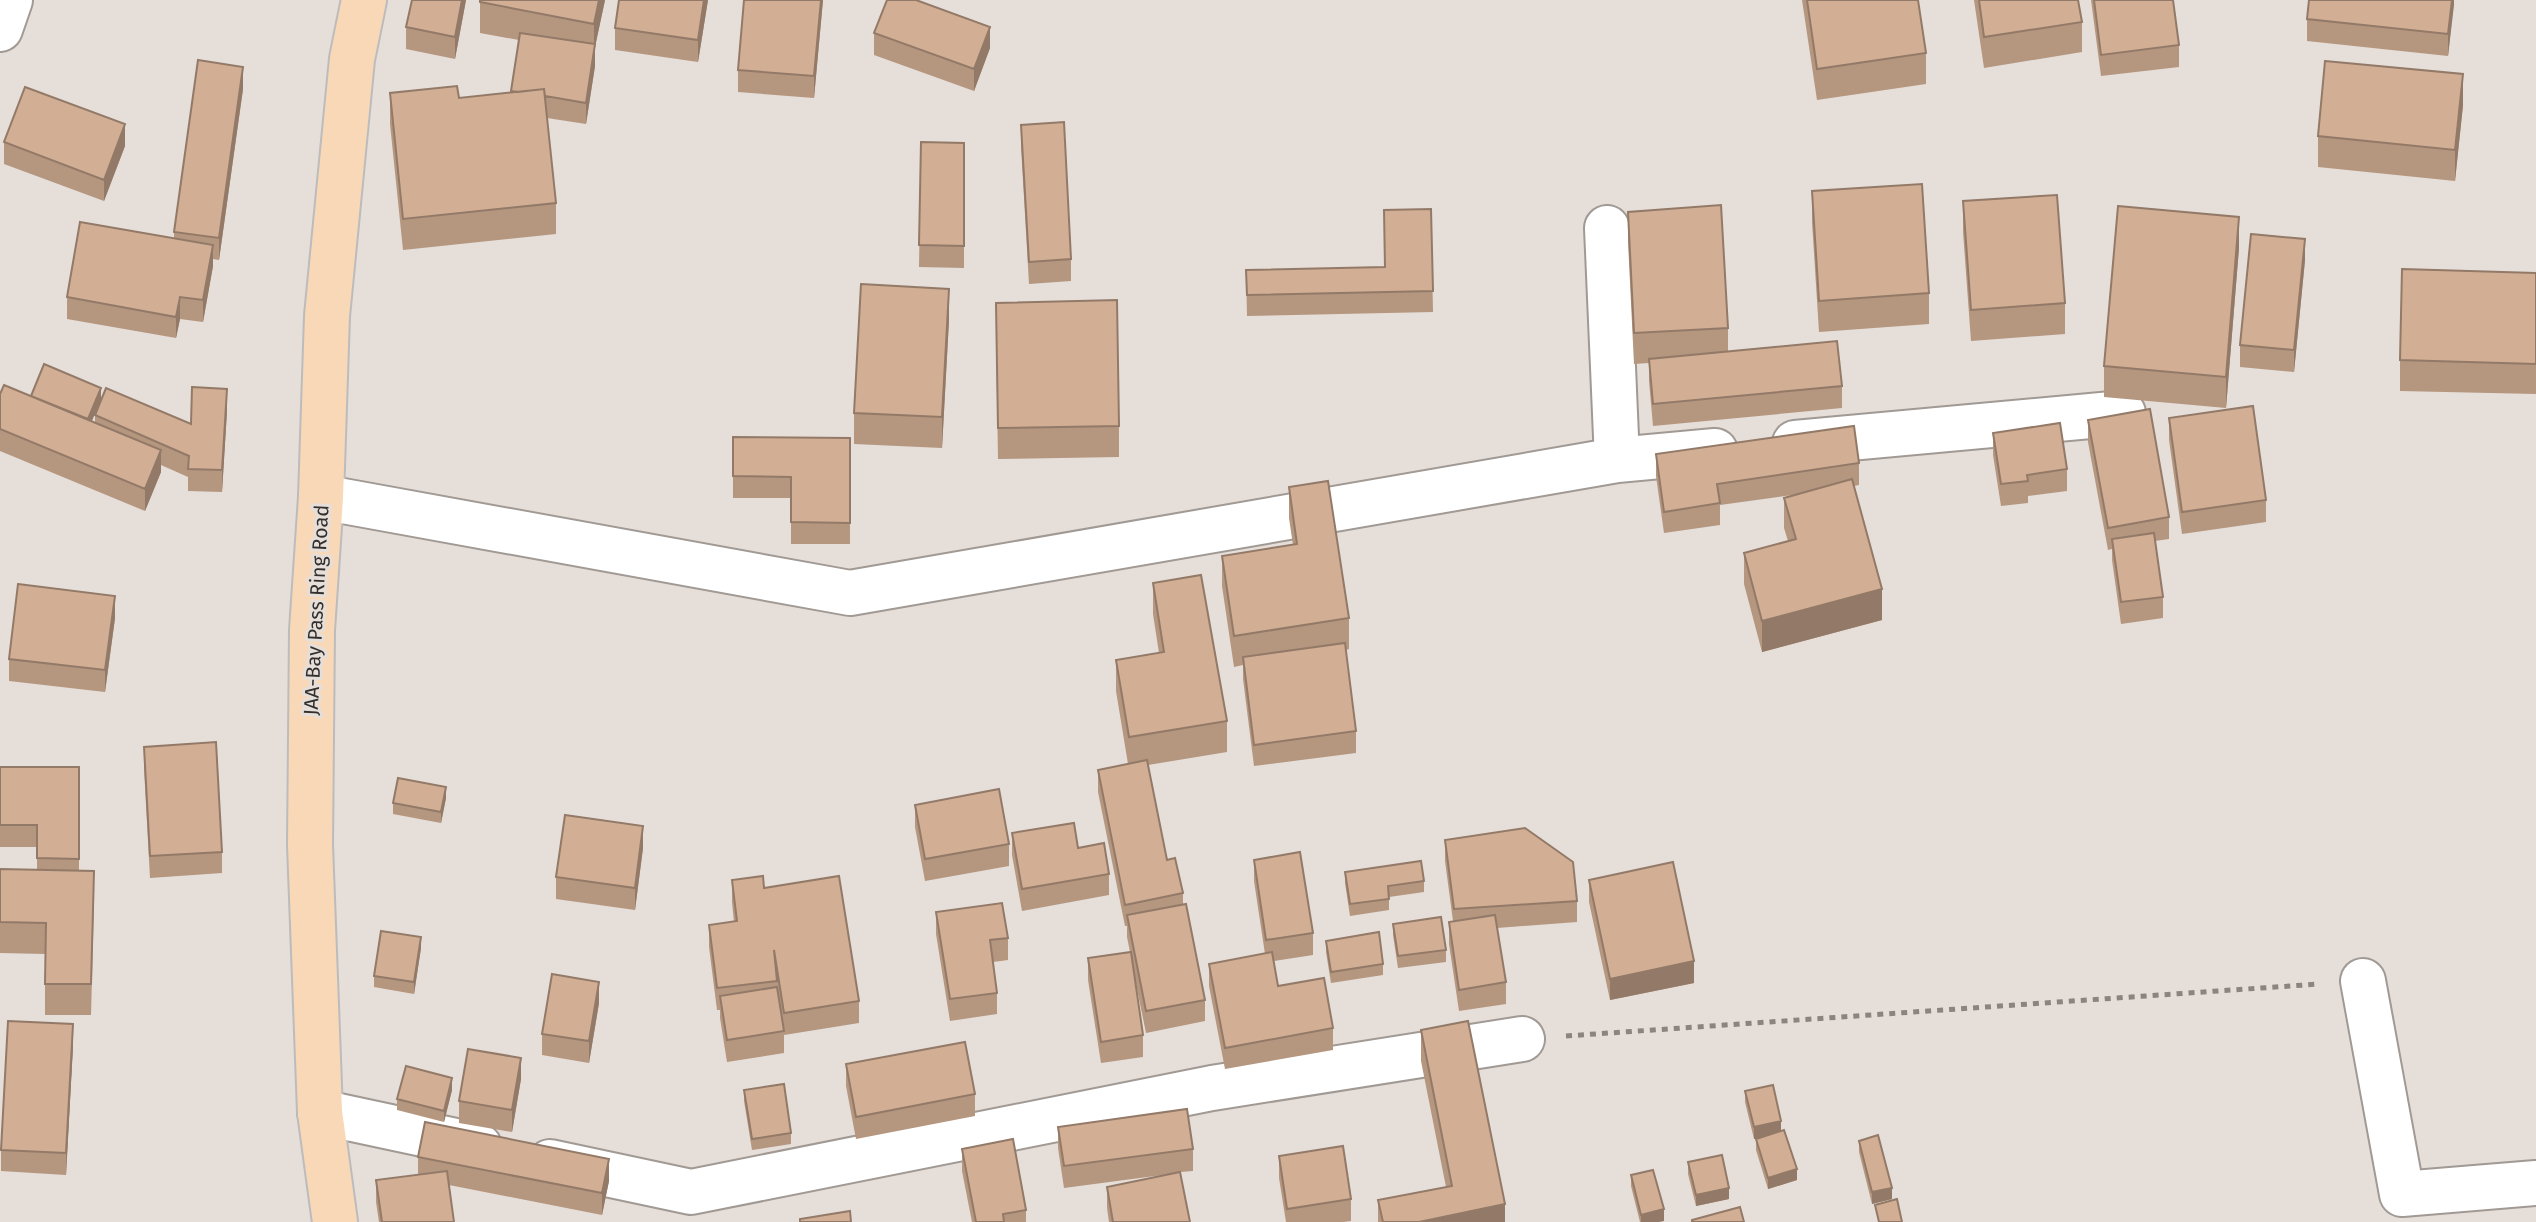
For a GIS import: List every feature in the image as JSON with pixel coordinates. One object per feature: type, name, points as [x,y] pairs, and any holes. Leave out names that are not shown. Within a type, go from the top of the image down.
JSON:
[{"type":"highway","name":"JAA-Bay Pass Ring Road","points":[[335,1222],[320,1112],[310,845],[312,630],[321,497],[327,316],[352,59],[364,0]]},
{"type":"street","points":[[0,29],[10,0]]},
{"type":"street","points":[[1607,228],[1617,460]]},
{"type":"street","points":[[321,497],[850,593],[1617,460],[2123,413]]},
{"type":"street","points":[[2363,981],[2402,1194],[2536,1183]]},
{"type":"street","points":[[320,1112],[691,1192],[1212,1088],[1522,1039]]},
{"type":"path","points":[[1522,1039],[2363,981]]},
{"type":"building","points":[[412,0],[462,0],[455,37],[406,27]]},
{"type":"building","points":[[480,0],[599,0],[594,24]]},
{"type":"building","points":[[619,0],[704,0],[698,40],[615,28]]},
{"type":"building","points":[[744,0],[821,0],[814,76],[738,70]]},
{"type":"building","points":[[887,0],[916,0],[990,27],[974,69],[874,33]]},
{"type":"building","points":[[1807,0],[1918,0],[1926,53],[1817,69]]},
{"type":"building","points":[[1979,0],[2078,0],[2082,22],[1984,37]]},
{"type":"building","points":[[2094,0],[2173,0],[2179,45],[2101,55]]},
{"type":"building","points":[[2309,0],[2452,0],[2448,34],[2307,19]]},
{"type":"building","points":[[520,33],[595,44],[586,103],[545,96],[544,89],[511,91]]},
{"type":"building","points":[[198,60],[243,67],[219,238],[174,232]]},
{"type":"building","points":[[2325,61],[2463,74],[2455,150],[2318,136]]},
{"type":"building","points":[[457,86],[459,98],[544,89],[556,203],[403,219],[390,93]]},
{"type":"building","points":[[25,87],[125,124],[104,180],[4,142]]},
{"type":"building","points":[[1064,122],[1071,259],[1029,262],[1021,125]]},
{"type":"building","points":[[921,142],[964,143],[964,246],[919,245]]},
{"type":"building","points":[[1922,184],[1929,293],[1819,301],[1812,191]]},
{"type":"building","points":[[2057,195],[2065,303],[1971,310],[1963,201]]},
{"type":"building","points":[[1721,205],[1728,328],[1634,333],[1628,212]]},
{"type":"building","points":[[2118,206],[2239,217],[2226,377],[2104,366]]},
{"type":"building","points":[[1431,209],[1433,291],[1247,295],[1246,270],[1385,267],[1384,210]]},
{"type":"building","points":[[80,222],[213,245],[203,300],[180,297],[176,317],[67,297]]},
{"type":"building","points":[[2251,234],[2305,239],[2294,350],[2240,345]]},
{"type":"building","points":[[2402,269],[2536,273],[2536,364],[2400,360]]},
{"type":"building","points":[[861,284],[949,289],[942,417],[854,413]]},
{"type":"building","points":[[1117,300],[1119,426],[998,428],[996,303]]},
{"type":"building","points":[[1837,341],[1842,386],[1653,404],[1649,359]]},
{"type":"building","points":[[44,364],[101,388],[88,419],[31,396]]},
{"type":"building","points":[[4,385],[161,450],[145,489],[0,429],[0,394]]},
{"type":"building","points":[[192,387],[227,389],[222,470],[188,469],[189,456],[95,415],[106,388],[191,424]]},
{"type":"building","points":[[2253,406],[2266,500],[2182,512],[2169,418]]},
{"type":"building","points":[[2150,409],[2169,517],[2108,528],[2088,420]]},
{"type":"building","points":[[2060,423],[2067,469],[2027,475],[2028,481],[2001,484],[1993,433]]},
{"type":"building","points":[[1854,426],[1859,463],[1717,484],[1720,503],[1664,512],[1656,454]]},
{"type":"building","points":[[733,437],[850,438],[850,523],[791,522],[791,477],[733,476]]},
{"type":"building","points":[[1852,479],[1882,589],[1762,621],[1744,553],[1796,539],[1784,498]]},
{"type":"building","points":[[1328,481],[1349,618],[1234,636],[1222,556],[1297,544],[1289,487]]},
{"type":"building","points":[[2154,533],[2163,597],[2121,602],[2112,539]]},
{"type":"building","points":[[1201,575],[1227,721],[1129,737],[1116,660],[1164,652],[1153,583]]},
{"type":"building","points":[[18,584],[115,596],[105,670],[9,659]]},
{"type":"building","points":[[1345,643],[1356,731],[1254,745],[1243,657]]},
{"type":"building","points":[[216,742],[222,852],[150,856],[144,747]]},
{"type":"building","points":[[1147,760],[1167,860],[1175,858],[1183,893],[1125,905],[1098,770]]},
{"type":"building","points":[[0,767],[79,767],[79,859],[37,858],[37,825],[0,825]]},
{"type":"building","points":[[398,778],[446,787],[441,812],[393,803]]},
{"type":"building","points":[[999,789],[1009,844],[925,859],[915,805]]},
{"type":"building","points":[[565,815],[643,826],[635,888],[556,877]]},
{"type":"building","points":[[1074,823],[1078,848],[1104,843],[1109,874],[1022,889],[1012,833]]},
{"type":"building","points":[[1525,828],[1573,862],[1577,901],[1454,909],[1445,840]]},
{"type":"building","points":[[1300,852],[1313,933],[1266,940],[1254,860]]},
{"type":"building","points":[[1421,861],[1424,881],[1388,886],[1389,899],[1350,904],[1345,872]]},
{"type":"building","points":[[1673,862],[1694,961],[1610,979],[1589,880]]},
{"type":"building","points":[[0,869],[94,871],[91,984],[45,984],[46,923],[0,922]]},
{"type":"building","points":[[763,876],[764,888],[839,876],[859,1001],[784,1013],[774,950],[777,981],[717,988],[709,925],[737,921],[732,880]]},
{"type":"building","points":[[1002,903],[1008,938],[990,940],[997,993],[950,999],[936,912]]},
{"type":"building","points":[[1186,904],[1205,1000],[1146,1011],[1127,915]]},
{"type":"building","points":[[1495,915],[1506,982],[1459,990],[1449,922]]},
{"type":"building","points":[[1441,917],[1446,950],[1398,956],[1393,924]]},
{"type":"building","points":[[381,931],[421,937],[414,982],[374,976]]},
{"type":"building","points":[[1379,932],[1383,964],[1331,972],[1326,941]]},
{"type":"building","points":[[1131,952],[1143,1035],[1101,1042],[1088,958]]},
{"type":"building","points":[[1272,952],[1278,986],[1324,978],[1333,1028],[1225,1048],[1209,964]]},
{"type":"building","points":[[552,974],[599,982],[589,1041],[542,1034]]},
{"type":"building","points":[[777,987],[784,1031],[727,1040],[720,996]]},
{"type":"building","points":[[8,1021],[73,1024],[66,1153],[1,1150]]},
{"type":"building","points":[[1468,1021],[1505,1204],[1419,1222],[1383,1222],[1378,1200],[1452,1186],[1421,1030]]},
{"type":"building","points":[[965,1042],[975,1094],[856,1117],[846,1064]]},
{"type":"building","points":[[468,1049],[521,1058],[512,1110],[459,1101]]},
{"type":"building","points":[[406,1066],[452,1078],[444,1111],[397,1099]]},
{"type":"building","points":[[784,1084],[791,1133],[752,1139],[744,1090]]},
{"type":"building","points":[[1773,1085],[1781,1121],[1754,1127],[1745,1091]]},
{"type":"building","points":[[1187,1109],[1193,1149],[1064,1166],[1058,1127]]},
{"type":"building","points":[[425,1122],[609,1159],[602,1193],[418,1157]]},
{"type":"building","points":[[1784,1130],[1797,1169],[1768,1178],[1756,1139]]},
{"type":"building","points":[[1878,1135],[1892,1188],[1872,1192],[1859,1141]]},
{"type":"building","points":[[1013,1139],[1026,1210],[1003,1214],[1004,1222],[976,1222],[962,1149]]},
{"type":"building","points":[[1343,1146],[1351,1199],[1287,1209],[1279,1156]]},
{"type":"building","points":[[1722,1155],[1729,1188],[1696,1195],[1688,1162]]},
{"type":"building","points":[[1653,1170],[1664,1209],[1641,1215],[1631,1175]]},
{"type":"building","points":[[447,1171],[454,1222],[382,1222],[376,1180]]},
{"type":"building","points":[[1180,1172],[1190,1222],[1113,1222],[1107,1187]]},
{"type":"building","points":[[1897,1199],[1902,1222],[1879,1222],[1875,1205]]},
{"type":"building","points":[[1740,1207],[1744,1222],[1692,1222],[1692,1220]]},
{"type":"building","points":[[850,1211],[851,1222],[800,1222],[800,1219]]}]
